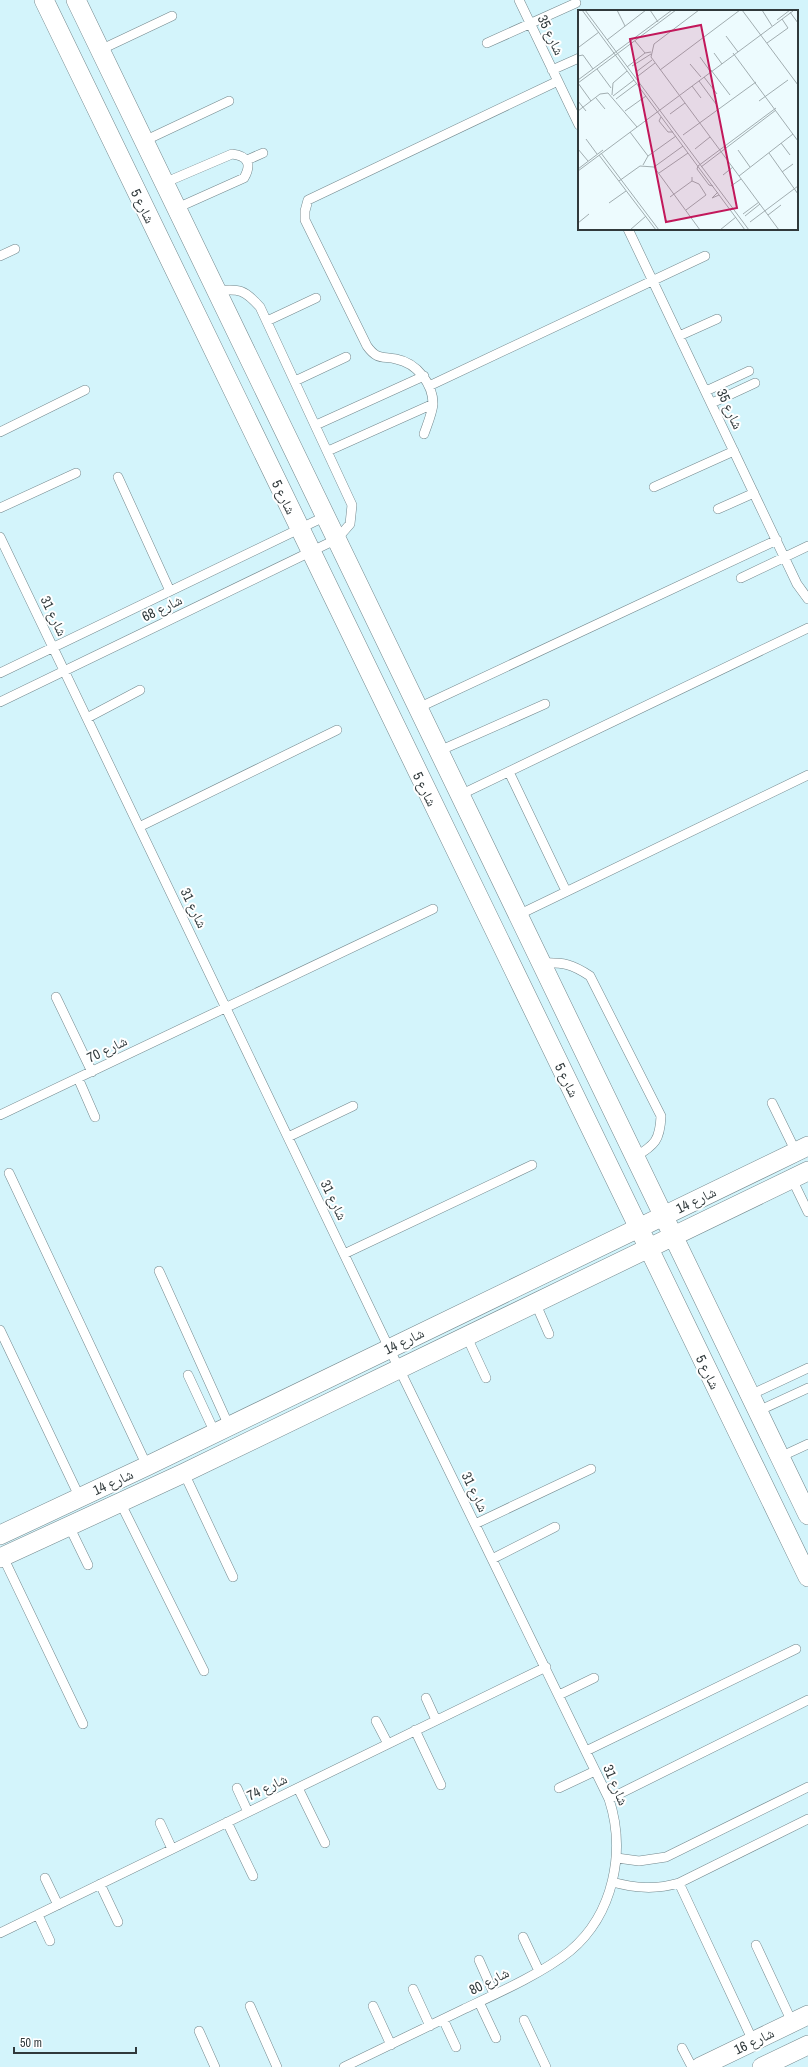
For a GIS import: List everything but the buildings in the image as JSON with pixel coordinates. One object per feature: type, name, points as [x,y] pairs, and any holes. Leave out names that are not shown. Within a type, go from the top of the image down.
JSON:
[{"type":"street","name":"شارع 5","points":[[44,0],[808,1577]]},
{"type":"street","name":"شارع 5","points":[[76,0],[808,1515]]},
{"type":"street","name":"شارع 14","points":[[0,1535],[222,1430],[802,1149]]},
{"type":"street","name":"شارع 14","points":[[2,1557],[184,1473],[466,1335],[800,1175]]},
{"type":"street","name":"شارع 16","points":[[700,2067],[800,2018]]},
{"type":"street","name":"شارع 16","points":[[762,2067],[808,2045]]},
{"type":"lane","name":"شارع 35","points":[[519,0],[578,124]]},
{"type":"lane","points":[[488,43],[576,3]]},
{"type":"lane","points":[[100,50],[172,16]]},
{"type":"lane","points":[[552,70],[578,58]]},
{"type":"lane","points":[[424,434],[433,404],[429,386],[424,376],[412,366],[398,359],[381,358],[373,354],[367,346],[305,220],[305,210],[308,200],[558,81]]},
{"type":"lane","points":[[144,141],[228,101]]},
{"type":"lane","points":[[247,160],[263,153]]},
{"type":"lane","points":[[164,183],[232,154],[240,155],[247,160],[249,170],[244,178],[176,208]]},
{"type":"lane","name":"شارع 35","points":[[628,230],[797,584],[808,598]]},
{"type":"lane","points":[[0,256],[15,249]]},
{"type":"lane","points":[[429,386],[704,256]]},
{"type":"lane","points":[[216,291],[234,288],[249,295],[260,307],[267,321],[352,505],[350,524],[337,540]]},
{"type":"lane","points":[[267,321],[316,298]]},
{"type":"lane","points":[[679,336],[717,319]]},
{"type":"lane","points":[[295,381],[346,357]]},
{"type":"lane","points":[[706,391],[749,372]]},
{"type":"lane","points":[[316,425],[424,376]]},
{"type":"lane","points":[[712,403],[755,383]]},
{"type":"lane","points":[[0,432],[85,390]]},
{"type":"lane","points":[[328,451],[433,404]]},
{"type":"lane","points":[[654,487],[734,451]]},
{"type":"lane","points":[[0,508],[76,474]]},
{"type":"lane","points":[[118,477],[170,591]]},
{"type":"lane","points":[[718,509],[754,493]]},
{"type":"lane","name":"شارع 68","points":[[0,673],[326,516]]},
{"type":"lane","name":"شارع 31","points":[[0,537],[389,1348],[609,1798],[616,1828],[617,1858],[612,1882]]},
{"type":"lane","name":"شارع 68","points":[[0,702],[337,540]]},
{"type":"lane","points":[[418,708],[777,540]]},
{"type":"lane","points":[[741,578],[784,556],[808,546]]},
{"type":"lane","points":[[460,795],[808,628]]},
{"type":"lane","points":[[87,718],[140,690]]},
{"type":"lane","points":[[439,751],[545,704]]},
{"type":"lane","points":[[139,827],[337,730]]},
{"type":"lane","points":[[509,772],[566,891]]},
{"type":"lane","points":[[518,915],[808,775]]},
{"type":"lane","name":"شارع 70","points":[[0,1115],[433,909]]},
{"type":"lane","points":[[541,963],[560,962],[576,967],[590,976],[661,1116],[660,1133],[652,1147],[635,1157]]},
{"type":"lane","points":[[56,997],[92,1072]]},
{"type":"lane","points":[[78,1078],[95,1117]]},
{"type":"lane","points":[[772,1103],[802,1149]]},
{"type":"lane","points":[[288,1137],[354,1106]]},
{"type":"lane","points":[[344,1254],[532,1164]]},
{"type":"lane","points":[[9,1173],[147,1466]]},
{"type":"lane","points":[[800,1175],[808,1212]]},
{"type":"lane","points":[[159,1271],[222,1430]]},
{"type":"lane","points":[[536,1302],[549,1334]]},
{"type":"lane","points":[[0,1330],[80,1498]]},
{"type":"lane","points":[[466,1335],[486,1378]]},
{"type":"lane","points":[[754,1403],[808,1368]]},
{"type":"lane","points":[[188,1375],[222,1430]]},
{"type":"lane","points":[[754,1403],[808,1388]]},
{"type":"lane","points":[[780,1457],[808,1444]]},
{"type":"lane","points":[[475,1524],[592,1468]]},
{"type":"lane","points":[[184,1473],[233,1577]]},
{"type":"lane","points":[[120,1502],[204,1671]]},
{"type":"lane","points":[[69,1526],[88,1565]]},
{"type":"lane","points":[[492,1559],[555,1527]]},
{"type":"lane","points":[[2,1557],[83,1724]]},
{"type":"lane","points":[[586,1751],[796,1649]]},
{"type":"lane","name":"شارع 74","points":[[0,1933],[546,1667]]},
{"type":"lane","points":[[559,1695],[594,1678]]},
{"type":"lane","points":[[426,1698],[436,1720]]},
{"type":"lane","points":[[609,1798],[808,1700]]},
{"type":"lane","points":[[376,1721],[388,1744]]},
{"type":"lane","points":[[415,1730],[441,1785]]},
{"type":"lane","points":[[559,1788],[595,1771]]},
{"type":"lane","points":[[617,1858],[639,1861],[666,1857],[808,1787]]},
{"type":"lane","points":[[237,1788],[248,1812]]},
{"type":"lane","points":[[298,1788],[325,1843]]},
{"type":"lane","points":[[612,1882],[645,1889],[662,1888],[679,1883],[808,1819]]},
{"type":"lane","points":[[227,1822],[253,1876]]},
{"type":"lane","points":[[160,1823],[172,1849]]},
{"type":"lane","points":[[45,1878],[58,1905]]},
{"type":"lane","name":"شارع 80","points":[[344,2067],[479,2002],[555,1962],[571,1950],[585,1935],[606,1901],[612,1882]]},
{"type":"lane","points":[[679,1883],[753,2041]]},
{"type":"lane","points":[[100,1884],[118,1922]]},
{"type":"lane","points":[[38,1915],[50,1941]]},
{"type":"lane","points":[[523,1938],[539,1971]]},
{"type":"lane","points":[[756,1945],[800,2018]]},
{"type":"lane","points":[[479,1960],[494,1994]]},
{"type":"lane","points":[[413,1989],[430,2026]]},
{"type":"lane","points":[[479,2002],[496,2038]]},
{"type":"lane","points":[[250,2006],[278,2067]]},
{"type":"lane","points":[[373,2006],[391,2045]]},
{"type":"lane","points":[[443,2019],[456,2047]]},
{"type":"lane","points":[[524,2020],[546,2067]]},
{"type":"lane","points":[[199,2031],[215,2067]]},
{"type":"lane","points":[[682,2048],[692,2067]]},
{"type":"shaded area","points":[[0,0],[808,0],[808,2067],[0,2067]]}]
